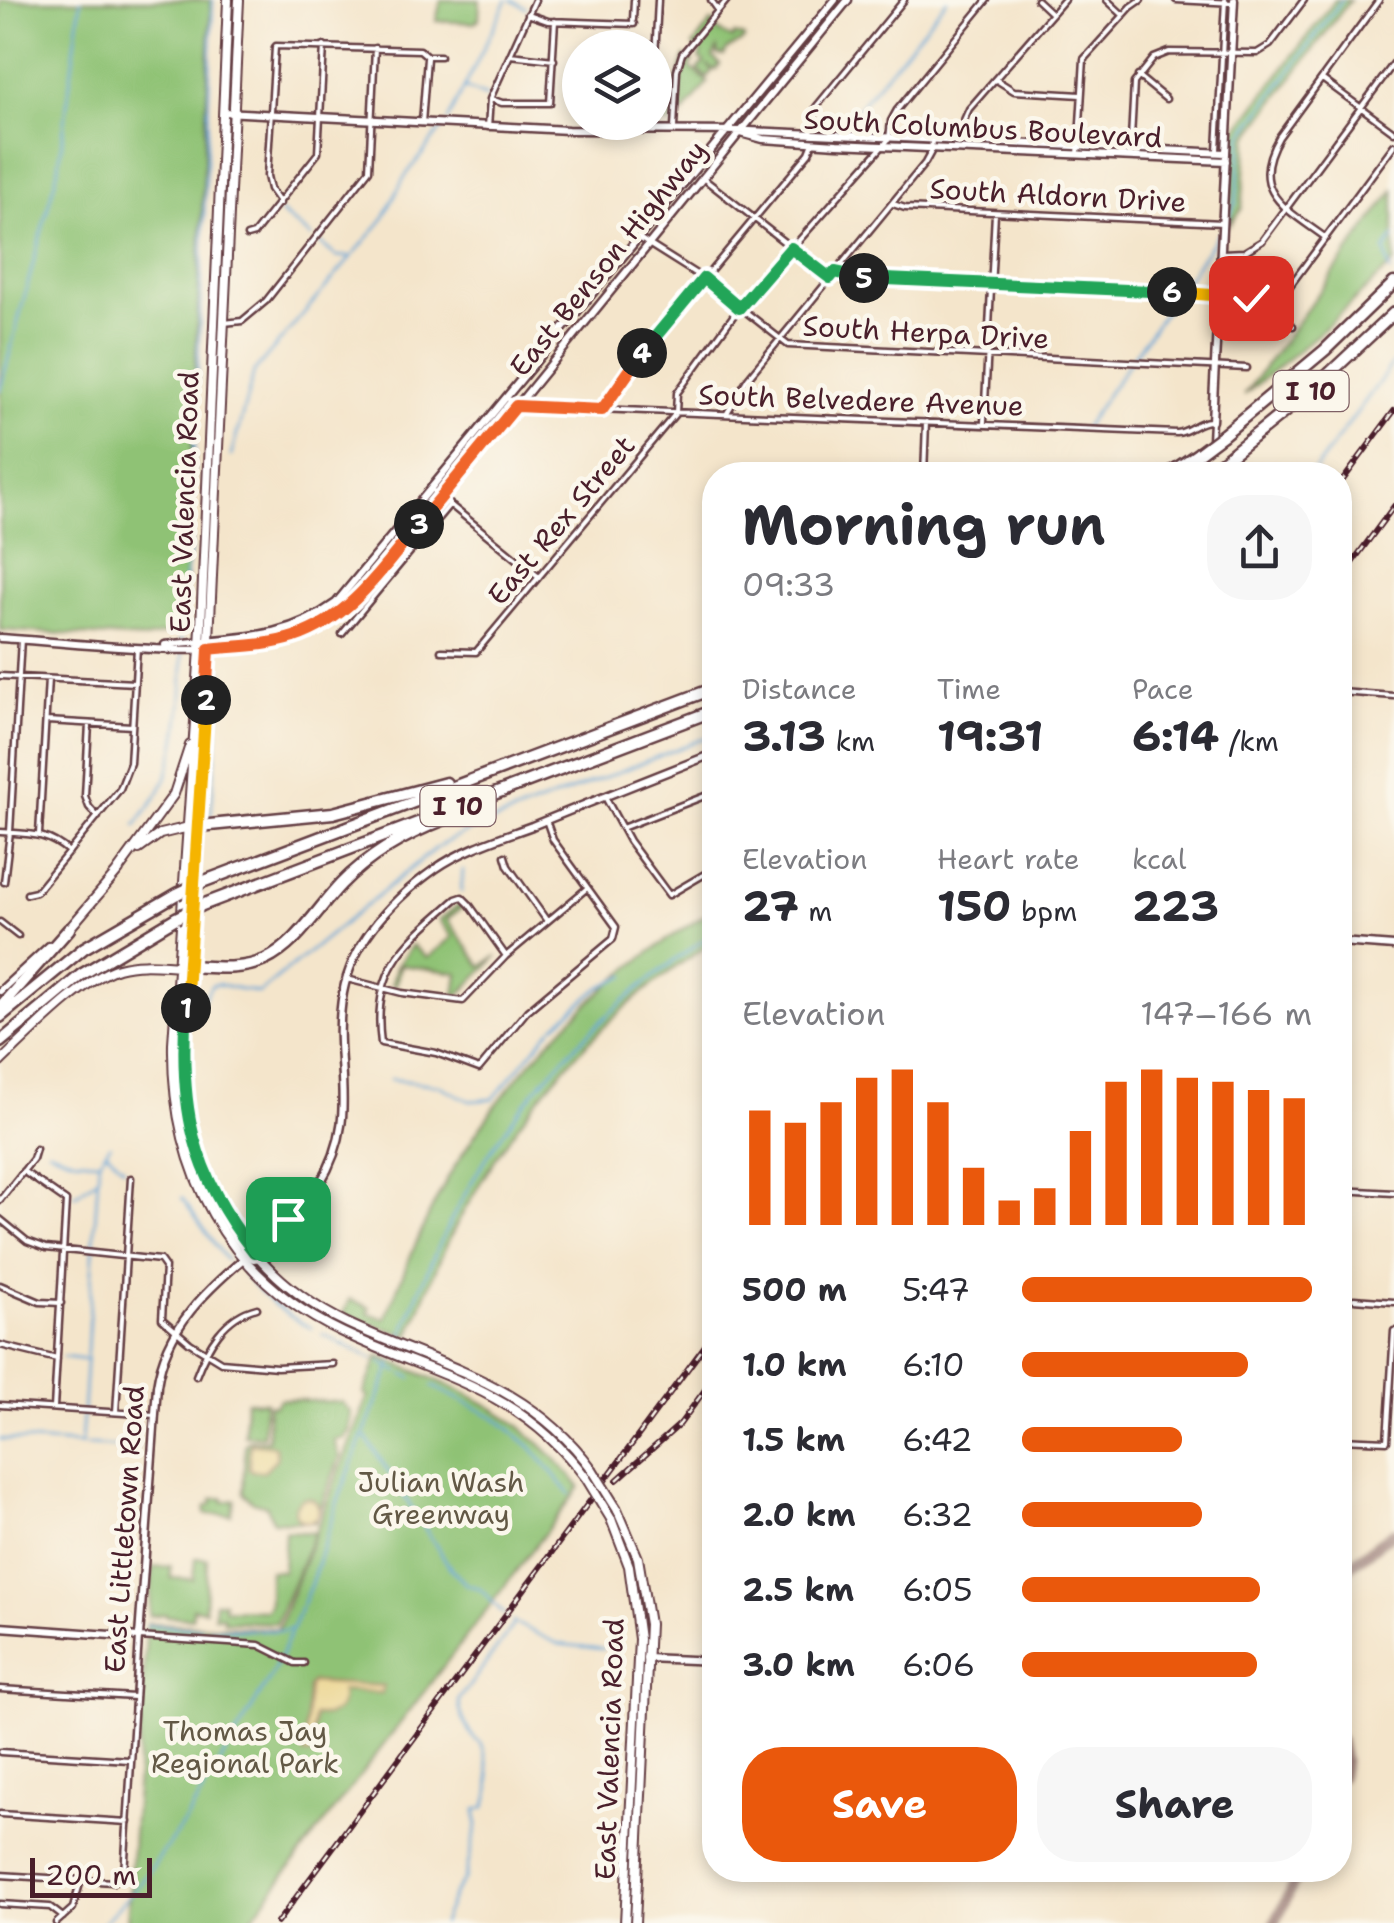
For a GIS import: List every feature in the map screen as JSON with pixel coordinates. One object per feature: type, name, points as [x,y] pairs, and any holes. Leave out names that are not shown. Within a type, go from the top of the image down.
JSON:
[{"type":"highway","name":"I 10","points":[[1186,462],[1326,350],[1394,283]]},
{"type":"highway","name":"I 10","points":[[1222,462],[1314,388],[1394,312]]},
{"type":"highway","name":"I 10","points":[[0,1016],[92,943],[202,882],[702,693]]},
{"type":"highway","name":"I 10","points":[[0,1042],[73,980],[133,940],[202,905],[702,715]]},
{"type":"highway","points":[[184,966],[234,968],[264,960],[288,944],[351,875],[392,843],[649,734]]},
{"type":"highway","points":[[194,827],[344,811],[528,758]]},
{"type":"highway","points":[[0,1007],[68,929]]},
{"type":"main road","name":"East Valencia Road","points":[[194,827],[196,711],[205,645],[235,1]]},
{"type":"main road","name":"East Valencia Road","points":[[228,112],[224,323],[194,827],[172,1065],[181,1137],[193,1177],[208,1208],[244,1260],[290,1302],[321,1322],[512,1406],[553,1439],[586,1478],[611,1519],[636,1595],[644,1658],[636,1923]]},
{"type":"main road","points":[[68,929],[117,872],[174,794],[186,762],[196,711]]},
{"type":"main road","points":[[117,872],[150,840],[194,827]]},
{"type":"main road","points":[[0,1062],[42,1022],[112,970],[144,964],[184,966]]},
{"type":"main road","name":"East Valencia Road","points":[[184,966],[183,1064],[188,1121],[216,1194],[254,1252],[297,1292],[333,1316],[471,1373],[519,1398],[562,1434],[592,1469],[618,1509],[642,1576],[648,1607],[625,1923]]},
{"type":"street","points":[[488,127],[490,99],[535,0]]},
{"type":"street","points":[[528,14],[540,20],[633,23],[634,0]]},
{"type":"street","points":[[656,30],[658,0]]},
{"type":"street","points":[[711,0],[718,10]]},
{"type":"street","points":[[674,130],[677,70],[682,54],[727,0]]},
{"type":"street","name":"East Benson Highway","points":[[205,645],[275,633],[318,616],[356,583],[836,0]]},
{"type":"street","name":"East Benson Highway","points":[[205,645],[279,641],[329,621],[363,592],[848,0]]},
{"type":"street","points":[[889,138],[894,114],[987,0]]},
{"type":"street","points":[[1037,0],[1052,14]]},
{"type":"street","points":[[963,145],[967,112],[1064,0]]},
{"type":"street","points":[[1107,0],[1123,15]]},
{"type":"street","points":[[1078,150],[1086,56],[1141,0]]},
{"type":"street","points":[[1176,0],[1230,1],[1221,157],[1219,294],[1207,462]]},
{"type":"street","points":[[1130,153],[1133,90],[1138,76],[1154,58],[1164,52],[1253,55],[1266,49],[1304,0]]},
{"type":"street","points":[[1326,238],[1286,209],[1270,191],[1272,153],[1279,136],[1379,0]]},
{"type":"street","points":[[602,410],[634,364],[809,152],[813,115],[907,1]]},
{"type":"street","points":[[490,99],[551,104],[556,21]]},
{"type":"street","points":[[280,203],[268,182],[275,45],[420,50],[427,56],[440,56]]},
{"type":"street","points":[[247,236],[254,234],[316,159],[320,147],[324,46]]},
{"type":"street","points":[[224,323],[242,321],[365,178],[369,170],[375,48]]},
{"type":"street","points":[[510,55],[554,60]]},
{"type":"street","points":[[422,123],[427,56]]},
{"type":"street","points":[[1221,253],[1254,248],[1394,63]]},
{"type":"street","points":[[1138,76],[1166,99]]},
{"type":"street","points":[[994,78],[1014,91],[1081,95]]},
{"type":"street","points":[[1322,79],[1394,132]]},
{"type":"street","name":"South Columbus Boulevard","points":[[228,112],[488,127],[562,127]]},
{"type":"street","name":"South Columbus Boulevard","points":[[674,130],[880,145],[1221,157]]},
{"type":"street","name":"South Columbus Boulevard","points":[[812,138],[889,138],[932,144]]},
{"type":"street","name":"East Rex Street","points":[[442,651],[476,652],[676,413],[678,394],[739,308],[889,138]]},
{"type":"street","points":[[726,414],[745,382],[925,163],[932,144]]},
{"type":"street","points":[[1271,311],[1394,145]]},
{"type":"street","points":[[702,178],[832,275],[1248,296],[1293,326]]},
{"type":"street","name":"South Aldorn Drive","points":[[892,204],[905,208],[1222,223]]},
{"type":"street","points":[[984,424],[995,212]]},
{"type":"street","name":"South Herpa Drive","points":[[638,238],[704,278],[779,340],[792,346],[1247,368]]},
{"type":"street","points":[[508,398],[516,406]]},
{"type":"street","name":"South Belvedere Avenue","points":[[516,406],[1176,433],[1212,420]]},
{"type":"street","points":[[924,462],[926,422]]},
{"type":"street","points":[[432,490],[539,578]]},
{"type":"street","points":[[342,634],[450,504]]},
{"type":"street","points":[[0,638],[149,647],[205,645]]},
{"type":"street","points":[[4,884],[21,639]]},
{"type":"street","points":[[27,894],[36,892],[126,777],[137,646]]},
{"type":"street","points":[[0,676],[134,684]]},
{"type":"street","points":[[39,834],[48,679]]},
{"type":"street","points":[[1352,693],[1394,696]]},
{"type":"street","points":[[46,721],[132,726]]},
{"type":"street","points":[[89,724],[85,793],[88,807],[98,817]]},
{"type":"street","name":"East Littletown Road","points":[[81,1880],[113,1882],[121,1878],[126,1866],[134,1697],[160,1364],[174,1331],[198,1300],[311,1197],[334,1154],[345,1111],[341,1017],[347,978],[367,934],[436,868],[702,758]]},
{"type":"street","points":[[605,797],[621,828],[670,896],[702,876]]},
{"type":"street","points":[[621,828],[702,797]]},
{"type":"street","points":[[506,956],[462,897],[410,938],[395,958],[380,1005],[381,1042],[436,1053],[479,1069],[527,1010],[617,933],[616,926],[554,840],[546,820]]},
{"type":"street","points":[[0,832],[50,837],[69,852]]},
{"type":"street","points":[[505,856],[547,922]]},
{"type":"street","points":[[347,978],[402,993],[463,1001],[506,956],[587,888]]},
{"type":"street","points":[[0,922],[18,936]]},
{"type":"street","points":[[0,992],[68,929]]},
{"type":"street","points":[[1352,943],[1394,946]]},
{"type":"street","points":[[0,1200],[36,1150]]},
{"type":"street","points":[[23,1171],[68,1200],[54,1408]]},
{"type":"street","points":[[116,1412],[131,1178]]},
{"type":"street","points":[[1352,1190],[1394,1192]]},
{"type":"street","points":[[0,1219],[27,1241],[65,1252],[154,1258],[164,1264],[164,1322],[222,1362],[277,1367],[333,1364]]},
{"type":"street","points":[[0,1285],[40,1302],[61,1303]]},
{"type":"street","points":[[1354,1299],[1394,1302]]},
{"type":"street","points":[[196,1376],[205,1352],[227,1324],[256,1308]]},
{"type":"street","points":[[1352,1440],[1387,1441],[1394,1330]]},
{"type":"street","points":[[0,1345],[57,1359]]},
{"type":"street","points":[[0,1405],[155,1415]]},
{"type":"street","points":[[0,1628],[253,1644],[304,1663]]},
{"type":"street","points":[[644,1658],[702,1660]]},
{"type":"street","points":[[0,1689],[134,1697]]},
{"type":"street","points":[[0,1752],[130,1760]]},
{"type":"street","points":[[0,1814],[128,1822]]},
{"type":"street","points":[[0,1874],[81,1880],[78,1898],[56,1923]]},
{"type":"street","points":[[0,1904],[50,1907],[63,1917]]},
{"type":"green space","points":[[0,0],[211,0],[184,629],[145,639],[0,630]]},
{"type":"green space","points":[[441,0],[480,0],[479,19],[474,23],[436,21]]},
{"type":"green space","points":[[1335,0],[1350,0],[1248,137],[1242,208],[1230,224],[1235,132]]},
{"type":"green space","points":[[720,17],[716,30],[744,40],[724,56],[718,55],[717,49],[713,57],[720,64],[716,70],[707,65],[713,70],[707,78],[698,70],[704,62],[699,59],[702,53],[693,46],[711,22],[715,25]]},
{"type":"green space","points":[[685,56],[693,62],[690,67],[708,82],[683,114],[678,112]]},
{"type":"green space","points":[[1394,190],[1394,263],[1323,330],[1244,395]]},
{"type":"green space","points":[[458,905],[464,906],[447,919],[481,966],[497,956],[459,995],[455,995],[458,973],[400,965],[396,985],[392,984],[396,967],[412,945],[427,958],[452,937],[439,920]]},
{"type":"green space","points":[[702,917],[702,950],[604,1027],[542,1094],[514,1131],[456,1226],[409,1336],[343,1314],[350,1299],[370,1308],[368,1313],[385,1319],[445,1184],[507,1090],[569,1021]]},
{"type":"green space","points":[[378,1356],[489,1406],[535,1439],[580,1487],[248,1923],[127,1923],[147,1623],[278,1629],[368,1396],[364,1394]]},
{"type":"green space","points":[[280,1399],[342,1402],[351,1413],[349,1431],[344,1438],[334,1440],[340,1457],[315,1522],[273,1521],[267,1506],[253,1502],[243,1493],[245,1444],[249,1440],[268,1440],[268,1405],[274,1406]]},
{"type":"green space","points":[[246,1401],[265,1402],[263,1436],[244,1435]]},
{"type":"green space","points":[[223,1498],[224,1502],[235,1500],[231,1515],[205,1514],[212,1499]]},
{"type":"green space","points":[[285,1531],[314,1533],[276,1623],[223,1621],[223,1616],[214,1616],[215,1602],[224,1602],[224,1609],[266,1610],[269,1571],[283,1571]]},
{"type":"green space","points":[[195,1558],[207,1559],[205,1610],[193,1608],[192,1618],[149,1616],[153,1567],[171,1566],[171,1578],[193,1579]]},
{"type":"sand","points":[[250,1443],[275,1446],[277,1458],[264,1471],[249,1468]]},
{"type":"sand","points":[[307,1498],[319,1510],[307,1522],[295,1510]]},
{"type":"sand","points":[[312,1682],[383,1686],[382,1693],[341,1691],[341,1704],[335,1712],[314,1716],[311,1755],[304,1754],[308,1686]]},
{"type":"waterway","points":[[0,390],[59,165],[81,0]]},
{"type":"waterway","points":[[181,642],[180,607],[190,552],[213,0]]},
{"type":"waterway","points":[[448,121],[507,0]]},
{"type":"waterway","points":[[511,0],[526,8]]},
{"type":"waterway","points":[[841,129],[947,0]]},
{"type":"waterway","points":[[1225,222],[1236,203],[1242,136],[1342,0]]},
{"type":"waterway","points":[[465,88],[487,97]]},
{"type":"waterway","points":[[231,456],[254,372],[382,221],[404,178],[443,127]]},
{"type":"waterway","points":[[280,212],[311,237]]},
{"type":"waterway","points":[[1084,428],[1219,233]]},
{"type":"waterway","points":[[1390,272],[1385,250],[1394,236]]},
{"type":"waterway","points":[[320,243],[336,256],[349,257]]},
{"type":"waterway","points":[[1321,462],[1394,362]]},
{"type":"waterway","points":[[136,825],[169,771],[182,700],[182,650]]},
{"type":"waterway","points":[[211,815],[222,670]]},
{"type":"waterway","points":[[196,1012],[211,986],[217,984],[259,993],[437,847],[702,739]]},
{"type":"waterway","points":[[461,892],[463,870]]},
{"type":"waterway","points":[[402,1336],[455,1211],[522,1106],[608,1015],[702,941]]},
{"type":"waterway","points":[[554,1026],[599,988],[626,975]]},
{"type":"waterway","points":[[390,1079],[438,1085],[470,1101],[493,1099],[551,1029]]},
{"type":"waterway","points":[[48,1150],[73,1159],[99,1161],[110,1145]]},
{"type":"waterway","points":[[107,1152],[124,1168]]},
{"type":"waterway","points":[[81,1444],[99,1161]]},
{"type":"waterway","points":[[75,1195],[98,1178]]},
{"type":"waterway","points":[[182,1198],[226,1260]]},
{"type":"waterway","points":[[244,1275],[275,1305],[311,1328]]},
{"type":"waterway","points":[[323,1334],[373,1359]]},
{"type":"waterway","points":[[63,1357],[86,1360]]},
{"type":"waterway","points":[[380,1362],[399,1372]]},
{"type":"waterway","points":[[103,1923],[140,1884],[186,1820],[273,1673],[311,1584],[338,1500],[392,1363]]},
{"type":"waterway","points":[[404,1374],[412,1378]]},
{"type":"waterway","points":[[432,1386],[496,1418],[531,1447],[570,1494]]},
{"type":"waterway","points":[[366,1437],[451,1569],[466,1584],[480,1589],[504,1614]]},
{"type":"waterway","points":[[0,1439],[138,1448]]},
{"type":"waterway","points":[[513,1622],[558,1644],[603,1649]]},
{"type":"waterway","points":[[442,1923],[465,1878],[477,1825],[476,1810],[485,1807],[489,1791],[484,1751],[466,1725],[459,1700],[515,1623]]},
{"type":"waterway","points":[[146,1625],[201,1628]]},
{"type":"waterway","points":[[208,1628],[291,1629]]},
{"type":"taxiway","points":[[1352,1564],[1394,1532]]},
{"type":"taxiway","points":[[1275,1923],[1294,1882]]},
{"type":"railway","points":[[1352,468],[1394,411]]},
{"type":"railway","points":[[1352,563],[1394,506]]},
{"type":"railway","points":[[277,1923],[702,1350]]},
{"type":"railway","points":[[617,1480],[680,1424],[702,1394]]},
{"type":"route","points":[[288,1219],[254,1252],[216,1194],[198,1154],[185,1106],[183,1043],[209,649],[279,641],[329,621],[363,592],[516,406],[602,410],[704,278],[739,308],[791,248],[830,278],[835,272],[848,277],[1251,298]]},
{"type":"park label","name":"Julian Wash Greenway","points":[[441,1498]]},
{"type":"park label","name":"Thomas Jay Regional Park","points":[[245,1747]]}]
